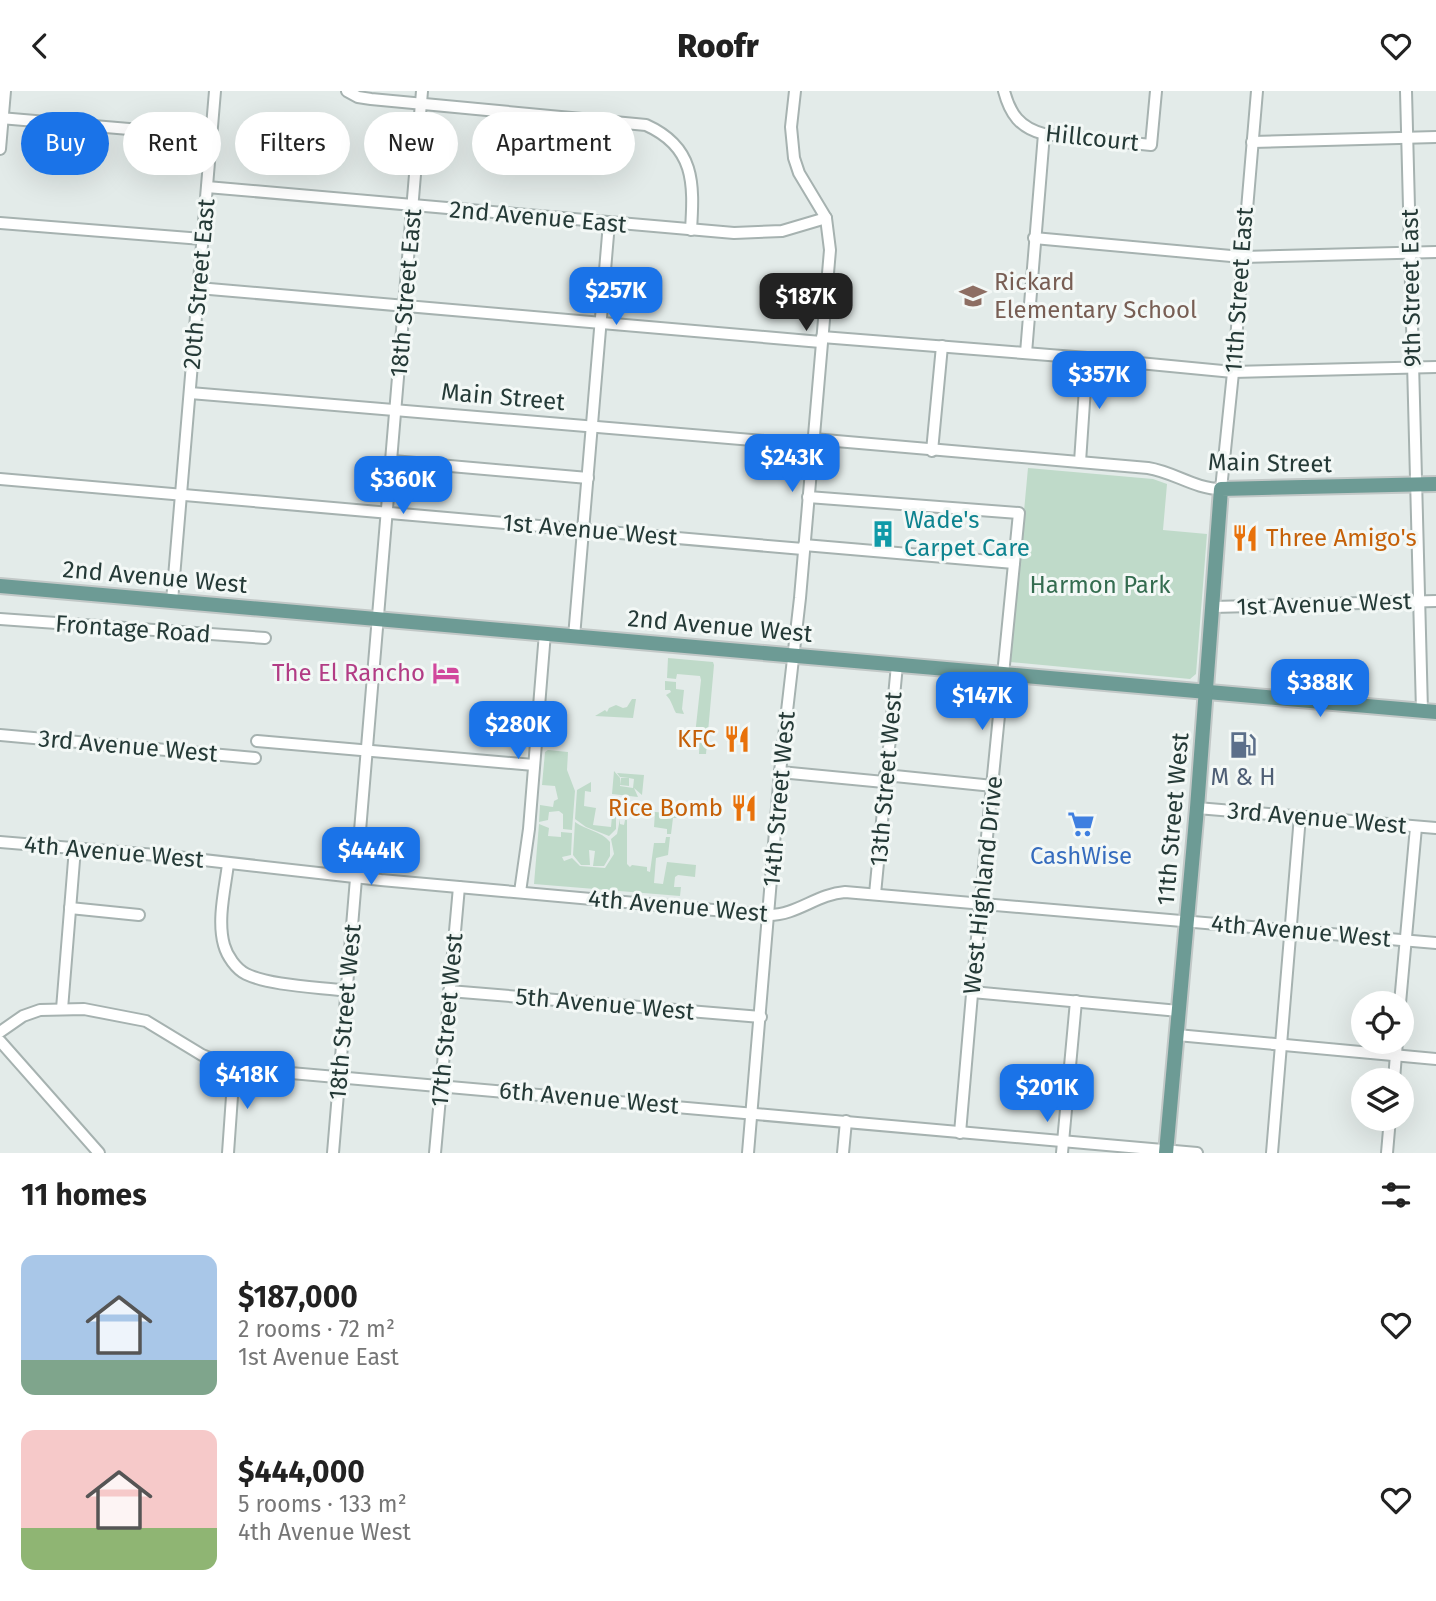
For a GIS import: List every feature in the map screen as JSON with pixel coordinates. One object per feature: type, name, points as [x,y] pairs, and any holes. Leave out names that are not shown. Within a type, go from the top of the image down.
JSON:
[{"type":"main road","name":"Main Street","points":[[1221,489],[1436,484]]},
{"type":"main road","name":"11th Street West","points":[[1166,1152],[1198,808],[1221,489]]},
{"type":"main road","name":"2nd Avenue West","points":[[0,586],[1429,712]]},
{"type":"street","points":[[0,149],[5,91]]},
{"type":"street","name":"20th Street East","points":[[213,112],[215,91]]},
{"type":"street","points":[[347,91],[358,97],[371,99],[646,125],[665,134],[678,146],[692,179],[691,230]]},
{"type":"street","name":"18th Street East","points":[[397,411],[422,91]]},
{"type":"street","points":[[795,91],[790,127],[794,157],[799,173],[826,218]]},
{"type":"street","name":"Hillcourt","points":[[1004,91],[1007,105],[1017,121],[1030,131],[1151,145],[1156,91]]},
{"type":"street","name":"11th Street East","points":[[1221,489],[1257,91]]},
{"type":"street","name":"9th Street East","points":[[1406,91],[1420,602],[1429,712]]},
{"type":"street","points":[[1,118],[123,128]]},
{"type":"street","points":[[1026,353],[1044,134]]},
{"type":"street","points":[[1252,142],[1436,137]]},
{"type":"street","name":"20th Street East","points":[[172,601],[208,175]]},
{"type":"street","name":"2nd Avenue East","points":[[207,187],[691,230],[766,233],[826,218]]},
{"type":"street","name":"14th Street West","points":[[748,1153],[780,772],[804,547],[830,250],[826,218]]},
{"type":"street","points":[[0,223],[202,239]]},
{"type":"street","points":[[574,637],[609,223]]},
{"type":"street","points":[[1034,238],[1242,257],[1436,252]]},
{"type":"street","points":[[198,288],[601,323],[942,346],[1233,372],[1436,367]]},
{"type":"street","points":[[932,451],[942,346]]},
{"type":"street","points":[[1080,462],[1087,358]]},
{"type":"street","name":"Main Street","points":[[190,393],[592,427],[1080,462],[1161,470],[1207,489],[1221,489]]},
{"type":"street","name":"18th Street West","points":[[333,1153],[397,411]]},
{"type":"street","points":[[393,461],[588,478]]},
{"type":"street","name":"1st Avenue West","points":[[0,479],[583,530],[1014,563]]},
{"type":"street","name":"West Highland Drive","points":[[808,497],[1019,513],[960,1133]]},
{"type":"street","name":"1st Avenue West","points":[[1213,607],[1436,601]]},
{"type":"street","name":"Frontage Road","points":[[0,619],[265,638]]},
{"type":"street","points":[[520,892],[545,633]]},
{"type":"street","name":"13th Street West","points":[[875,894],[897,664]]},
{"type":"street","name":"3rd Avenue West","points":[[0,735],[255,758]]},
{"type":"street","points":[[257,741],[534,765]]},
{"type":"street","points":[[780,772],[993,786]]},
{"type":"street","name":"3rd Avenue West","points":[[1198,808],[1436,828]]},
{"type":"street","points":[[1272,1153],[1300,816]]},
{"type":"street","points":[[1401,991],[1416,827]]},
{"type":"street","name":"4th Avenue West","points":[[0,842],[168,856],[356,878],[769,915],[789,914],[821,897],[835,893],[875,894],[1436,943]]},
{"type":"street","points":[[62,1009],[75,848]]},
{"type":"street","points":[[228,864],[222,917],[223,944],[231,961],[244,973],[263,980],[348,991]]},
{"type":"street","name":"17th Street West","points":[[435,1153],[459,887]]},
{"type":"street","points":[[70,908],[139,915]]},
{"type":"street","name":"5th Avenue West","points":[[449,991],[761,1017]]},
{"type":"street","points":[[972,992],[1179,1011]]},
{"type":"street","points":[[1062,1153],[1076,1001]]},
{"type":"street","name":"6th Avenue West","points":[[0,1033],[23,1016],[40,1010],[84,1009],[146,1021],[202,1055],[234,1068],[1197,1153]]},
{"type":"street","points":[[1177,1035],[1436,1059]]},
{"type":"street","points":[[0,1041],[99,1153]]},
{"type":"street","points":[[1395,1068],[1396,1055]]},
{"type":"street","points":[[228,1153],[234,1068]]},
{"type":"street","points":[[843,1153],[846,1121]]},
{"type":"street","points":[[1387,1153],[1389,1131]]},
{"type":"green space","name":"Harmon Park","points":[[1028,468],[1153,479],[1167,484],[1163,530],[1207,534],[1196,674],[1190,679],[1010,662]]},
{"type":"green space","points":[[668,658],[713,662],[706,754],[699,754],[700,736],[695,735],[700,676],[677,674],[676,679],[667,678]]},
{"type":"green space","points":[[665,681],[676,682],[676,689],[684,690],[684,714],[676,713],[666,695],[671,692],[665,690]]},
{"type":"green space","points":[[632,699],[636,699],[633,718],[595,716],[616,705],[627,707]]},
{"type":"green space","points":[[545,752],[568,752],[567,770],[575,791],[572,830],[563,829],[563,814],[559,811],[549,812],[548,820],[539,822],[540,805],[553,807],[554,801],[558,799],[555,786],[542,785]]},
{"type":"green space","points":[[614,771],[620,778],[620,786],[633,788],[634,779],[620,777],[617,773],[644,775],[642,795],[634,788],[638,797],[612,794]]},
{"type":"green space","points":[[621,778],[629,778],[629,786],[620,785]]},
{"type":"green space","points":[[591,782],[591,792],[585,791],[584,806],[596,808],[593,825],[611,827],[612,816],[616,817],[616,829],[609,836],[586,827],[575,819],[577,790]]},
{"type":"green space","points":[[655,812],[683,814],[680,818],[673,818],[671,834],[667,834],[667,829],[654,827]]},
{"type":"green space","points":[[620,819],[620,824],[624,825],[627,820],[627,864],[630,867],[647,867],[650,872],[654,843],[665,843],[666,837],[670,837],[668,855],[656,858],[654,883],[663,884],[667,862],[696,865],[695,877],[675,877],[674,887],[681,887],[680,896],[534,884],[539,824],[549,828],[548,836],[561,837],[561,832],[572,833],[571,855],[562,857],[564,861],[572,858],[580,866],[605,868],[614,854],[611,839],[617,834]]},
{"type":"green space","points":[[575,822],[602,835],[610,842],[610,856],[604,866],[593,866],[595,851],[589,850],[590,865],[581,865],[573,855]]},
{"type":"place","name":"Rickard Elementary School","points":[[973,296]]},
{"type":"place","name":"Wade's Carpet Care","points":[[883,534]]},
{"type":"place","name":"Three Amigo's","points":[[1245,538]]},
{"type":"place","name":"The El Rancho","points":[[446,673]]},
{"type":"place","name":"KFC","points":[[737,739]]},
{"type":"place","name":"M & H","points":[[1243,745]]},
{"type":"place","name":"Rice Bomb","points":[[744,808]]},
{"type":"place","name":"CashWise","points":[[1081,824]]}]
